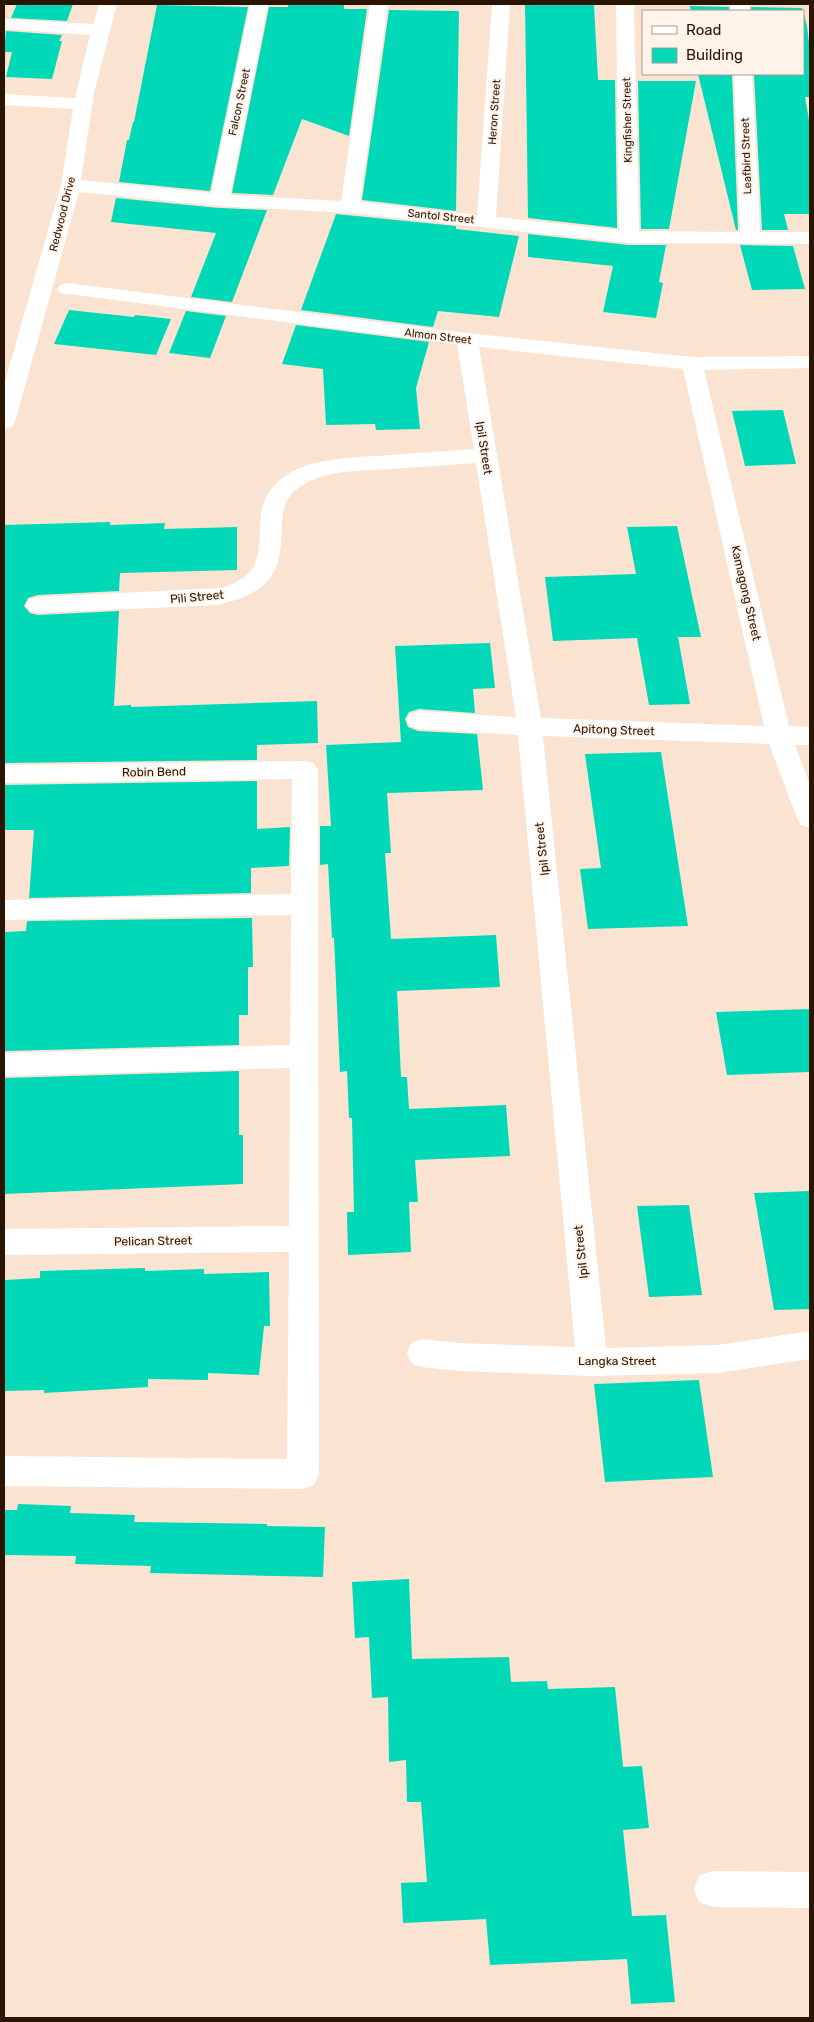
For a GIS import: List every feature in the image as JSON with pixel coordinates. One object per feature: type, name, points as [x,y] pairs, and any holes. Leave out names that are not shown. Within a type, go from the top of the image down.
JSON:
[{"type":"street","name":"Redwood Drive","points":[[4,422],[71,185],[76,147],[99,30],[108,4]]},
{"type":"street","name":"Falcon Street","points":[[219,200],[260,4]]},
{"type":"street","points":[[350,208],[379,4]]},
{"type":"street","name":"Heron Street","points":[[486,221],[501,4]]},
{"type":"street","name":"Kingfisher Street","points":[[625,4],[629,237]]},
{"type":"street","points":[[4,24],[99,30]]},
{"type":"street","name":"Leafbird Street","points":[[743,75],[750,238]]},
{"type":"street","points":[[4,99],[84,104]]},
{"type":"street","name":"Santol Street","points":[[71,185],[219,200],[350,208],[629,237],[810,238]]},
{"type":"street","name":"Almon Street","points":[[67,289],[466,339],[692,364],[810,362]]},
{"type":"street","name":"Ipil Street","points":[[466,339],[530,727],[592,1362]]},
{"type":"street","name":"Kamagong Street","points":[[692,364],[779,736],[810,818]]},
{"type":"street","name":"Pili Street","points":[[38,605],[218,597],[236,592],[251,583],[263,572],[268,559],[272,510],[286,486],[296,479],[314,470],[337,466],[485,455]]},
{"type":"street","name":"Apitong Street","points":[[419,720],[530,727],[810,736]]},
{"type":"street","name":"Robin Bend","points":[[4,774],[305,770],[304,904]]},
{"type":"street","points":[[4,910],[304,904],[303,1474],[4,1471]]},
{"type":"street","points":[[4,1064],[304,1056]]},
{"type":"street","name":"Pelican Street","points":[[4,1242],[303,1239]]},
{"type":"street","name":"Langka Street","points":[[422,1353],[460,1357],[592,1362],[718,1360],[810,1345]]},
{"type":"street","points":[[712,1888],[810,1890]]},
{"type":"building","points":[[17,4],[73,4],[67,21],[11,18]]},
{"type":"building","points":[[288,4],[344,4],[344,9],[367,9],[349,136],[302,119],[273,195],[232,193],[269,7],[288,7]]},
{"type":"building","points":[[525,4],[594,5],[598,80],[615,80],[617,228],[528,218]]},
{"type":"building","points":[[157,5],[248,7],[210,191],[119,182],[127,140],[129,140],[134,122]]},
{"type":"building","points":[[690,6],[729,7],[729,10],[691,10]]},
{"type":"building","points":[[751,7],[802,8],[803,10],[751,10]]},
{"type":"building","points":[[389,10],[459,11],[456,211],[362,200]]},
{"type":"building","points":[[804,16],[810,52],[810,97],[805,97],[810,126],[810,214],[784,214],[788,230],[762,230],[754,75],[804,75]]},
{"type":"building","points":[[6,31],[62,35],[59,41],[62,41],[52,79],[6,77],[12,52],[4,52]]},
{"type":"building","points":[[698,75],[732,75],[738,230],[736,230]]},
{"type":"building","points":[[638,81],[696,81],[669,229],[641,229]]},
{"type":"building","points":[[116,198],[219,208],[267,210],[232,302],[191,297],[216,233],[111,222]]},
{"type":"building","points":[[336,214],[456,226],[456,229],[519,236],[499,317],[438,311],[433,327],[301,310]]},
{"type":"building","points":[[528,234],[629,245],[666,245],[659,282],[663,283],[656,318],[603,312],[613,266],[528,257]]},
{"type":"building","points":[[740,245],[793,246],[805,289],[752,290]]},
{"type":"building","points":[[69,310],[171,319],[156,355],[54,344]]},
{"type":"building","points":[[186,311],[226,316],[210,358],[169,353]]},
{"type":"building","points":[[296,325],[429,342],[416,388],[420,429],[376,430],[375,424],[326,425],[323,369],[282,364]]},
{"type":"building","points":[[783,410],[796,464],[745,466],[732,411]]},
{"type":"building","points":[[110,522],[110,525],[165,523],[164,529],[237,527],[237,570],[120,573],[119,591],[38,595],[28,598],[24,606],[30,613],[38,615],[119,611],[114,706],[317,701],[318,743],[257,745],[257,760],[4,763],[4,525]]},
{"type":"building","points":[[677,526],[701,637],[678,637],[690,704],[649,705],[637,638],[553,641],[545,577],[636,574],[627,527]]},
{"type":"building","points":[[490,643],[495,688],[473,689],[475,713],[419,709],[409,712],[405,719],[408,727],[418,731],[477,734],[483,790],[387,793],[391,853],[385,853],[391,939],[496,935],[500,987],[397,991],[401,1077],[407,1077],[409,1109],[506,1105],[510,1156],[415,1160],[418,1202],[409,1202],[411,1252],[348,1255],[347,1212],[354,1212],[352,1118],[349,1118],[347,1071],[340,1072],[334,938],[332,938],[328,864],[320,865],[320,826],[331,826],[326,745],[401,742],[395,646]]},
{"type":"building","points":[[661,752],[688,926],[588,929],[580,869],[601,868],[585,754]]},
{"type":"building","points":[[257,781],[257,829],[290,827],[289,866],[251,868],[251,893],[29,898],[34,830],[4,830],[4,785]]},
{"type":"building","points":[[252,918],[253,967],[248,967],[248,1015],[239,1015],[239,1045],[4,1051],[4,932],[26,931],[27,921]]},
{"type":"building","points":[[810,1009],[810,1072],[727,1075],[716,1012]]},
{"type":"building","points":[[239,1071],[239,1135],[243,1135],[243,1184],[4,1194],[4,1078]]},
{"type":"building","points":[[810,1191],[810,1309],[774,1310],[754,1193]]},
{"type":"building","points":[[689,1205],[702,1295],[649,1297],[637,1206]]},
{"type":"building","points":[[145,1268],[145,1271],[204,1269],[204,1274],[269,1272],[270,1326],[264,1326],[259,1375],[208,1373],[208,1380],[148,1379],[148,1387],[44,1393],[44,1390],[4,1391],[4,1280],[40,1278],[40,1271]]},
{"type":"building","points":[[699,1380],[713,1477],[605,1482],[594,1384]]},
{"type":"building","points":[[18,1504],[71,1506],[70,1513],[135,1515],[134,1522],[325,1527],[323,1577],[150,1573],[151,1566],[75,1564],[76,1556],[4,1555],[4,1510],[17,1510]]},
{"type":"building","points":[[409,1579],[412,1659],[509,1657],[511,1682],[547,1681],[548,1689],[615,1687],[623,1767],[642,1766],[649,1828],[623,1830],[632,1916],[666,1915],[675,2002],[631,2004],[627,1959],[490,1965],[486,1919],[403,1923],[401,1883],[427,1882],[421,1802],[407,1802],[406,1760],[389,1762],[388,1697],[372,1698],[369,1637],[355,1638],[352,1582]]}]
